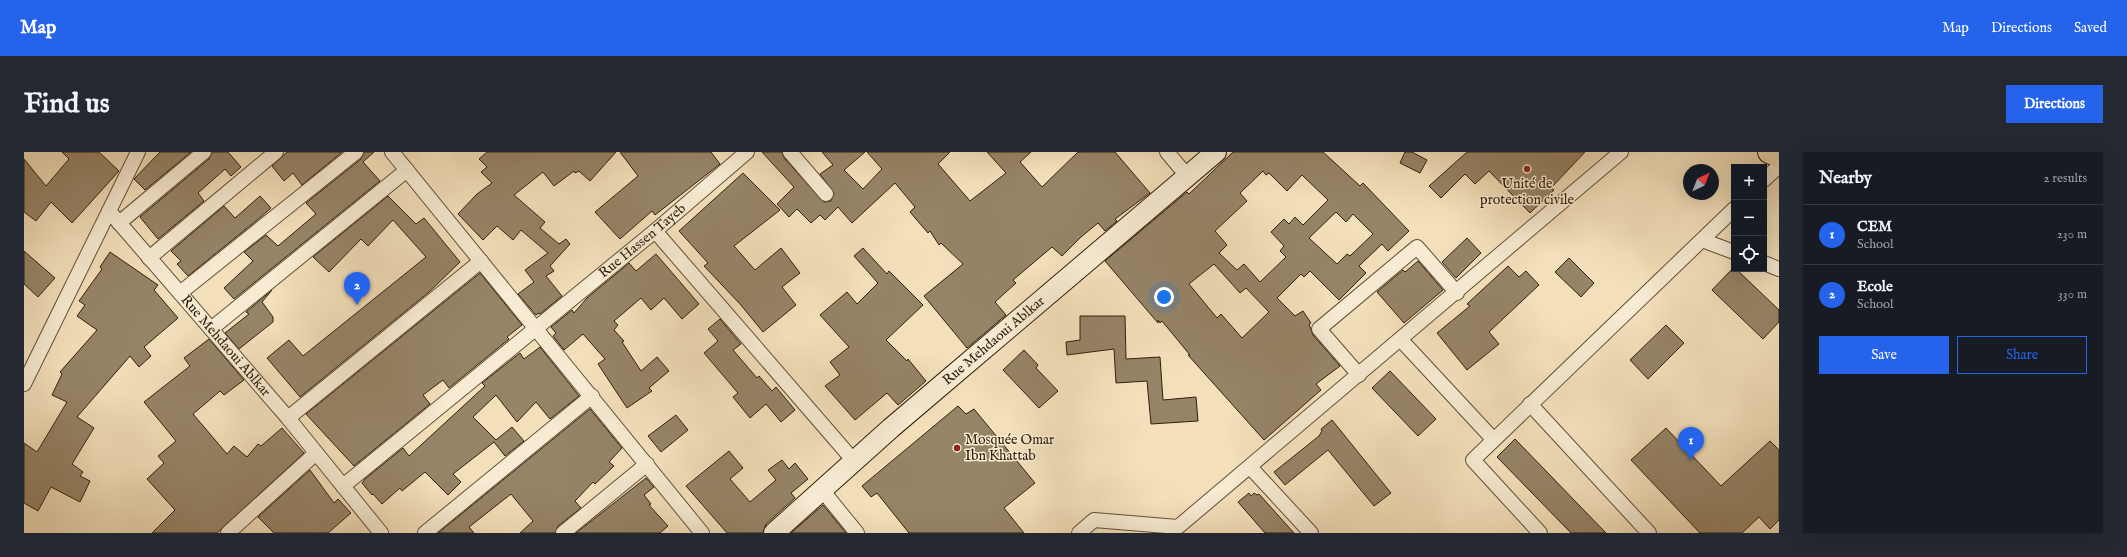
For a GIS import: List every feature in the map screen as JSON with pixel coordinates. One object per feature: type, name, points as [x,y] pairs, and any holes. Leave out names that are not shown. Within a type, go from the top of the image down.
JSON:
[{"type":"main road","points":[[1769,152],[1779,156]]},
{"type":"street","points":[[24,384],[138,152]]},
{"type":"street","points":[[119,223],[204,152]]},
{"type":"street","points":[[149,258],[276,152]]},
{"type":"street","points":[[180,293],[356,152]]},
{"type":"street","points":[[392,152],[537,328],[702,533]]},
{"type":"street","name":"Rue Hassen Tayeb","points":[[343,486],[655,231],[746,152]]},
{"type":"street","points":[[790,152],[826,194]]},
{"type":"street","points":[[1167,152],[1188,177]]},
{"type":"street","name":"Rue Mehdaoui Ablkar","points":[[774,533],[854,461],[1216,152]]},
{"type":"street","points":[[1079,533],[1094,520],[1178,527],[1359,376],[1621,152]]},
{"type":"street","points":[[1767,177],[1779,166]]},
{"type":"street","points":[[211,329],[406,170]]},
{"type":"street","name":"Rue Mehdaoui Ablkar","points":[[109,211],[288,418],[381,533]]},
{"type":"street","points":[[1540,533],[1473,460],[1731,212]]},
{"type":"street","points":[[655,231],[854,461]]},
{"type":"street","points":[[1702,240],[1731,251]]},
{"type":"street","points":[[1359,376],[1319,329],[1417,246],[1457,293]]},
{"type":"street","points":[[288,418],[482,261]]},
{"type":"street","points":[[1767,264],[1779,269]]},
{"type":"street","points":[[1401,340],[1494,439]]},
{"type":"street","points":[[425,533],[592,396]]},
{"type":"street","points":[[1530,404],[1649,533]]},
{"type":"street","points":[[228,533],[316,453]]},
{"type":"street","points":[[563,533],[647,464]]},
{"type":"street","points":[[1250,467],[1311,533]]},
{"type":"street","points":[[822,490],[856,533]]},
{"type":"building","points":[[62,152],[99,152],[119,171],[72,223],[51,202],[36,221],[24,212],[24,159],[46,186],[69,159]]},
{"type":"building","points":[[160,152],[191,152],[145,190],[134,179]]},
{"type":"building","points":[[212,152],[228,152],[241,167],[231,176],[225,169],[198,193],[204,201],[158,239],[140,217],[209,159]]},
{"type":"building","points":[[287,152],[342,152],[302,185],[293,173],[284,181],[272,166]]},
{"type":"building","points":[[364,152],[374,152],[363,162],[380,181],[234,299],[224,288],[253,261],[244,252],[266,235],[278,246],[316,214],[306,203],[361,159]]},
{"type":"building","points":[[487,152],[616,152],[590,181],[579,171],[575,173],[574,171],[554,186],[543,172],[514,195],[545,222],[540,228],[559,244],[566,239],[570,244],[550,266],[554,271],[546,276],[562,296],[540,314],[539,313],[536,315],[518,294],[534,282],[525,270],[548,253],[521,230],[513,240],[497,226],[483,240],[458,214],[477,194],[492,183],[481,172],[487,167],[479,159]]},
{"type":"building","points":[[620,152],[711,152],[720,164],[655,215],[652,211],[620,239],[595,212],[638,176]]},
{"type":"building","points":[[762,152],[782,152],[784,158],[824,202],[831,201],[834,193],[820,174],[833,165],[822,152],[865,152],[844,170],[863,189],[882,169],[867,152],[950,152],[938,164],[970,201],[1006,173],[987,152],[1031,152],[1020,162],[1042,187],[1078,152],[1115,152],[1150,193],[1115,219],[1117,221],[1105,231],[1098,223],[1062,256],[1052,247],[1013,280],[1016,283],[995,302],[1006,315],[967,348],[924,296],[963,264],[941,243],[939,245],[930,231],[928,233],[910,212],[915,207],[895,183],[852,223],[838,207],[825,220],[820,215],[811,223],[797,209],[789,217],[777,204],[794,187]]},
{"type":"building","points":[[1233,152],[1323,152],[1360,186],[1363,183],[1409,231],[1388,251],[1382,244],[1359,266],[1366,273],[1339,300],[1310,271],[1304,277],[1301,274],[1277,298],[1295,316],[1303,311],[1311,323],[1309,324],[1313,335],[1340,366],[1316,384],[1321,390],[1264,440],[1188,355],[1190,355],[1162,321],[1160,323],[1158,320],[1158,323],[1105,261],[1187,192],[1189,194]],"holes":[[[1263,171],[1266,175],[1269,173],[1287,191],[1302,175],[1328,200],[1303,225],[1295,217],[1289,224],[1284,219],[1271,232],[1284,246],[1280,251],[1286,257],[1260,282],[1244,264],[1237,270],[1219,253],[1227,245],[1215,231],[1247,201],[1240,193]],[[1336,212],[1346,222],[1353,214],[1373,234],[1350,256],[1347,254],[1337,264],[1309,238]],[[1214,264],[1240,293],[1246,288],[1269,312],[1242,338],[1221,314],[1217,318],[1189,284]]]},
{"type":"building","points":[[1405,152],[1412,152],[1427,160],[1420,173],[1400,163]]},
{"type":"building","points":[[1467,152],[1585,152],[1551,188],[1554,190],[1530,213],[1489,171],[1475,184],[1465,174],[1441,198],[1429,186]]},
{"type":"building","points":[[743,173],[780,210],[734,246],[755,270],[781,248],[800,273],[782,287],[796,305],[763,332],[740,304],[704,266],[708,263],[679,231]]},
{"type":"building","points":[[260,196],[271,208],[188,276],[177,264],[181,261],[171,251],[224,206],[235,218]]},
{"type":"building","points":[[388,196],[416,224],[424,218],[460,262],[429,292],[300,397],[267,358],[289,340],[303,356],[426,257],[393,220],[368,246],[361,239],[329,272],[313,257]]},
{"type":"building","points":[[1467,238],[1481,253],[1456,278],[1442,262]]},
{"type":"building","points":[[863,248],[887,274],[889,271],[923,305],[886,340],[907,361],[908,359],[926,381],[898,405],[887,393],[855,420],[825,386],[840,375],[830,362],[849,347],[820,315],[847,292],[857,304],[878,283],[854,256]]},
{"type":"building","points":[[24,251],[55,278],[38,297],[24,284]]},
{"type":"building","points":[[110,252],[158,285],[154,290],[178,318],[144,347],[151,356],[139,367],[130,356],[77,417],[94,428],[72,464],[83,472],[80,476],[90,481],[80,502],[51,487],[38,511],[24,503],[24,443],[37,452],[67,402],[52,395],[62,374],[60,372],[97,330],[77,316],[85,305],[79,301],[102,269],[100,267]]},
{"type":"building","points":[[656,254],[699,304],[682,319],[664,298],[651,310],[641,298],[614,321],[618,325],[614,330],[624,341],[622,342],[641,371],[657,357],[669,371],[649,388],[652,391],[627,408],[598,364],[605,359],[583,334],[564,350],[553,336],[556,333],[551,327],[572,310],[574,313],[587,298],[629,263],[636,271]]},
{"type":"building","points":[[1569,258],[1594,283],[1581,297],[1555,272]]},
{"type":"building","points":[[1418,261],[1443,290],[1404,323],[1377,292],[1403,270],[1405,272]]},
{"type":"building","points":[[1508,266],[1519,277],[1526,271],[1539,285],[1489,332],[1499,344],[1467,370],[1437,333],[1470,306],[1467,304]]},
{"type":"building","points":[[1731,270],[1731,272],[1739,272],[1779,310],[1779,322],[1763,339],[1712,290]]},
{"type":"building","points":[[480,273],[522,325],[507,337],[509,339],[449,388],[443,380],[423,395],[430,404],[354,466],[306,414]]},
{"type":"building","points":[[272,290],[262,302],[273,317],[273,322],[239,349],[225,333],[249,314],[246,312]]},
{"type":"building","points":[[1080,316],[1125,316],[1126,359],[1160,357],[1163,400],[1196,397],[1198,421],[1151,424],[1147,381],[1116,383],[1114,349],[1067,355],[1066,342],[1080,340]]},
{"type":"building","points":[[720,319],[741,344],[733,350],[757,378],[759,376],[772,391],[776,387],[795,410],[781,422],[766,404],[750,418],[733,397],[738,393],[704,353],[718,341],[708,329]]},
{"type":"building","points":[[1666,325],[1684,343],[1648,379],[1630,360]]},
{"type":"building","points":[[209,339],[244,380],[224,395],[220,391],[193,414],[227,454],[234,446],[247,457],[258,444],[261,446],[282,428],[304,453],[217,533],[152,533],[175,510],[147,479],[164,463],[158,456],[176,441],[144,402],[190,366],[184,358]]},
{"type":"building","points":[[540,347],[579,396],[550,419],[536,402],[517,422],[496,395],[473,417],[496,440],[512,427],[524,441],[505,456],[494,442],[453,474],[461,482],[448,495],[425,472],[402,491],[400,488],[382,504],[362,483],[403,448],[409,456],[485,386],[482,383],[520,353],[524,359]]},
{"type":"building","points":[[1024,350],[1038,365],[1036,368],[1058,391],[1039,408],[1003,370]]},
{"type":"building","points":[[1390,371],[1436,419],[1418,436],[1372,388]]},
{"type":"building","name":"Mosquée Omar Ibn Khattab","points":[[958,406],[966,414],[974,409],[1035,483],[1004,508],[1024,533],[909,533],[877,493],[871,497],[862,486]]},
{"type":"building","points":[[590,409],[622,448],[609,462],[614,466],[595,484],[593,482],[575,501],[581,508],[558,526],[555,533],[520,533],[533,521],[511,494],[469,527],[474,533],[438,533]]},
{"type":"building","points":[[676,415],[688,430],[661,452],[648,436]]},
{"type":"building","points":[[1332,420],[1391,493],[1374,506],[1328,450],[1285,485],[1274,472],[1319,436],[1322,431],[1321,429]]},
{"type":"building","points":[[1666,428],[1721,486],[1770,441],[1779,450],[1779,520],[1770,529],[1759,517],[1742,533],[1700,533],[1631,460]]},
{"type":"building","points":[[1515,439],[1606,533],[1571,533],[1497,457]]},
{"type":"building","points":[[729,451],[743,468],[730,479],[750,502],[776,480],[768,470],[782,460],[789,469],[795,463],[808,479],[791,493],[795,498],[766,524],[763,533],[727,533],[686,486]]},
{"type":"building","points":[[310,470],[334,503],[338,499],[351,513],[328,533],[274,533],[258,517]]},
{"type":"building","points":[[646,478],[654,487],[644,495],[651,504],[649,505],[668,526],[660,533],[576,533]]},
{"type":"building","points":[[1249,493],[1251,496],[1254,493],[1257,495],[1259,494],[1294,533],[1265,533],[1238,502]]},
{"type":"building","points":[[823,505],[846,533],[791,533]]},
{"type":"place","name":"Unité de protection civile","points":[[1527,169]]},
{"type":"place","name":"Ecole","points":[[357,305]]},
{"type":"place","name":"Mosquée Omar Ibn Khattab","points":[[957,448]]},
{"type":"place","name":"CEM","points":[[1691,460]]}]
